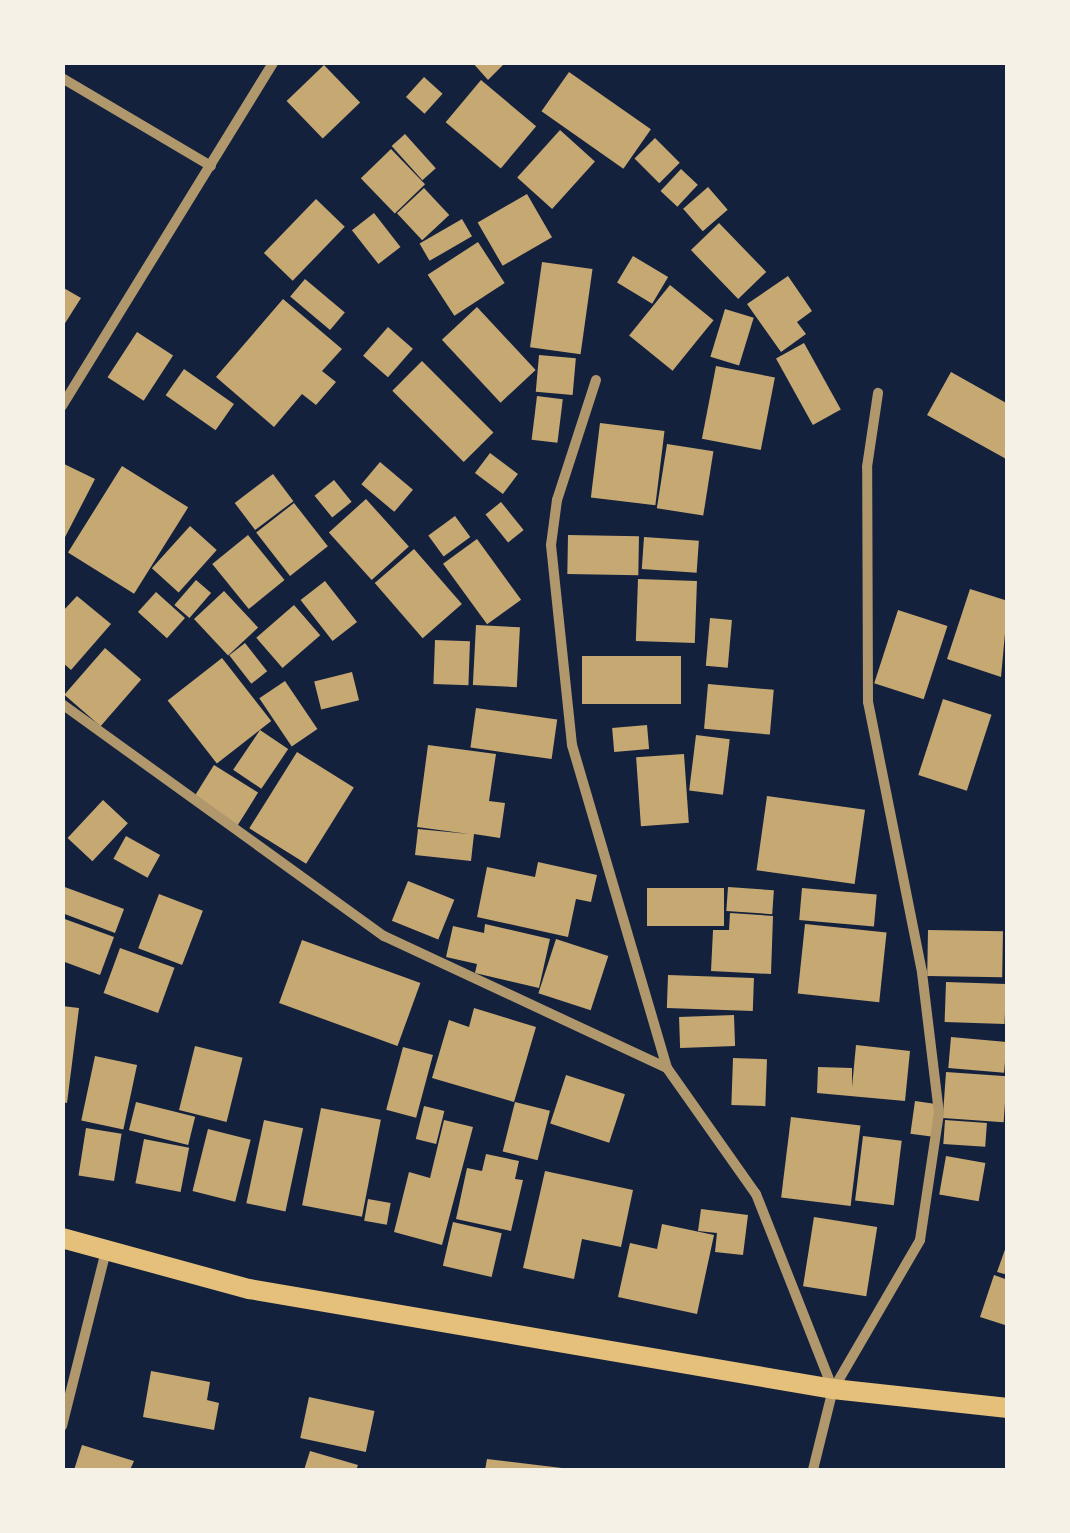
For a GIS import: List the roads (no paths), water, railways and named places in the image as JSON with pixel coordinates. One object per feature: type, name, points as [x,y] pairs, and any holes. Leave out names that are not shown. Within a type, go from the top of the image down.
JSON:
[{"type":"main road","points":[[62,1238],[250,1290],[833,1389],[1008,1408]]},
{"type":"street","points":[[62,406],[274,62]]},
{"type":"street","points":[[62,78],[210,166]]},
{"type":"street","points":[[596,380],[556,500],[551,544],[572,746],[667,1068],[756,1194],[833,1389]]},
{"type":"street","points":[[814,1470],[833,1389],[920,1240],[939,1113],[922,972],[868,702],[867,467],[878,392]]},
{"type":"street","points":[[62,704],[384,936],[667,1068]]},
{"type":"street","points":[[62,1426],[106,1251]]}]
